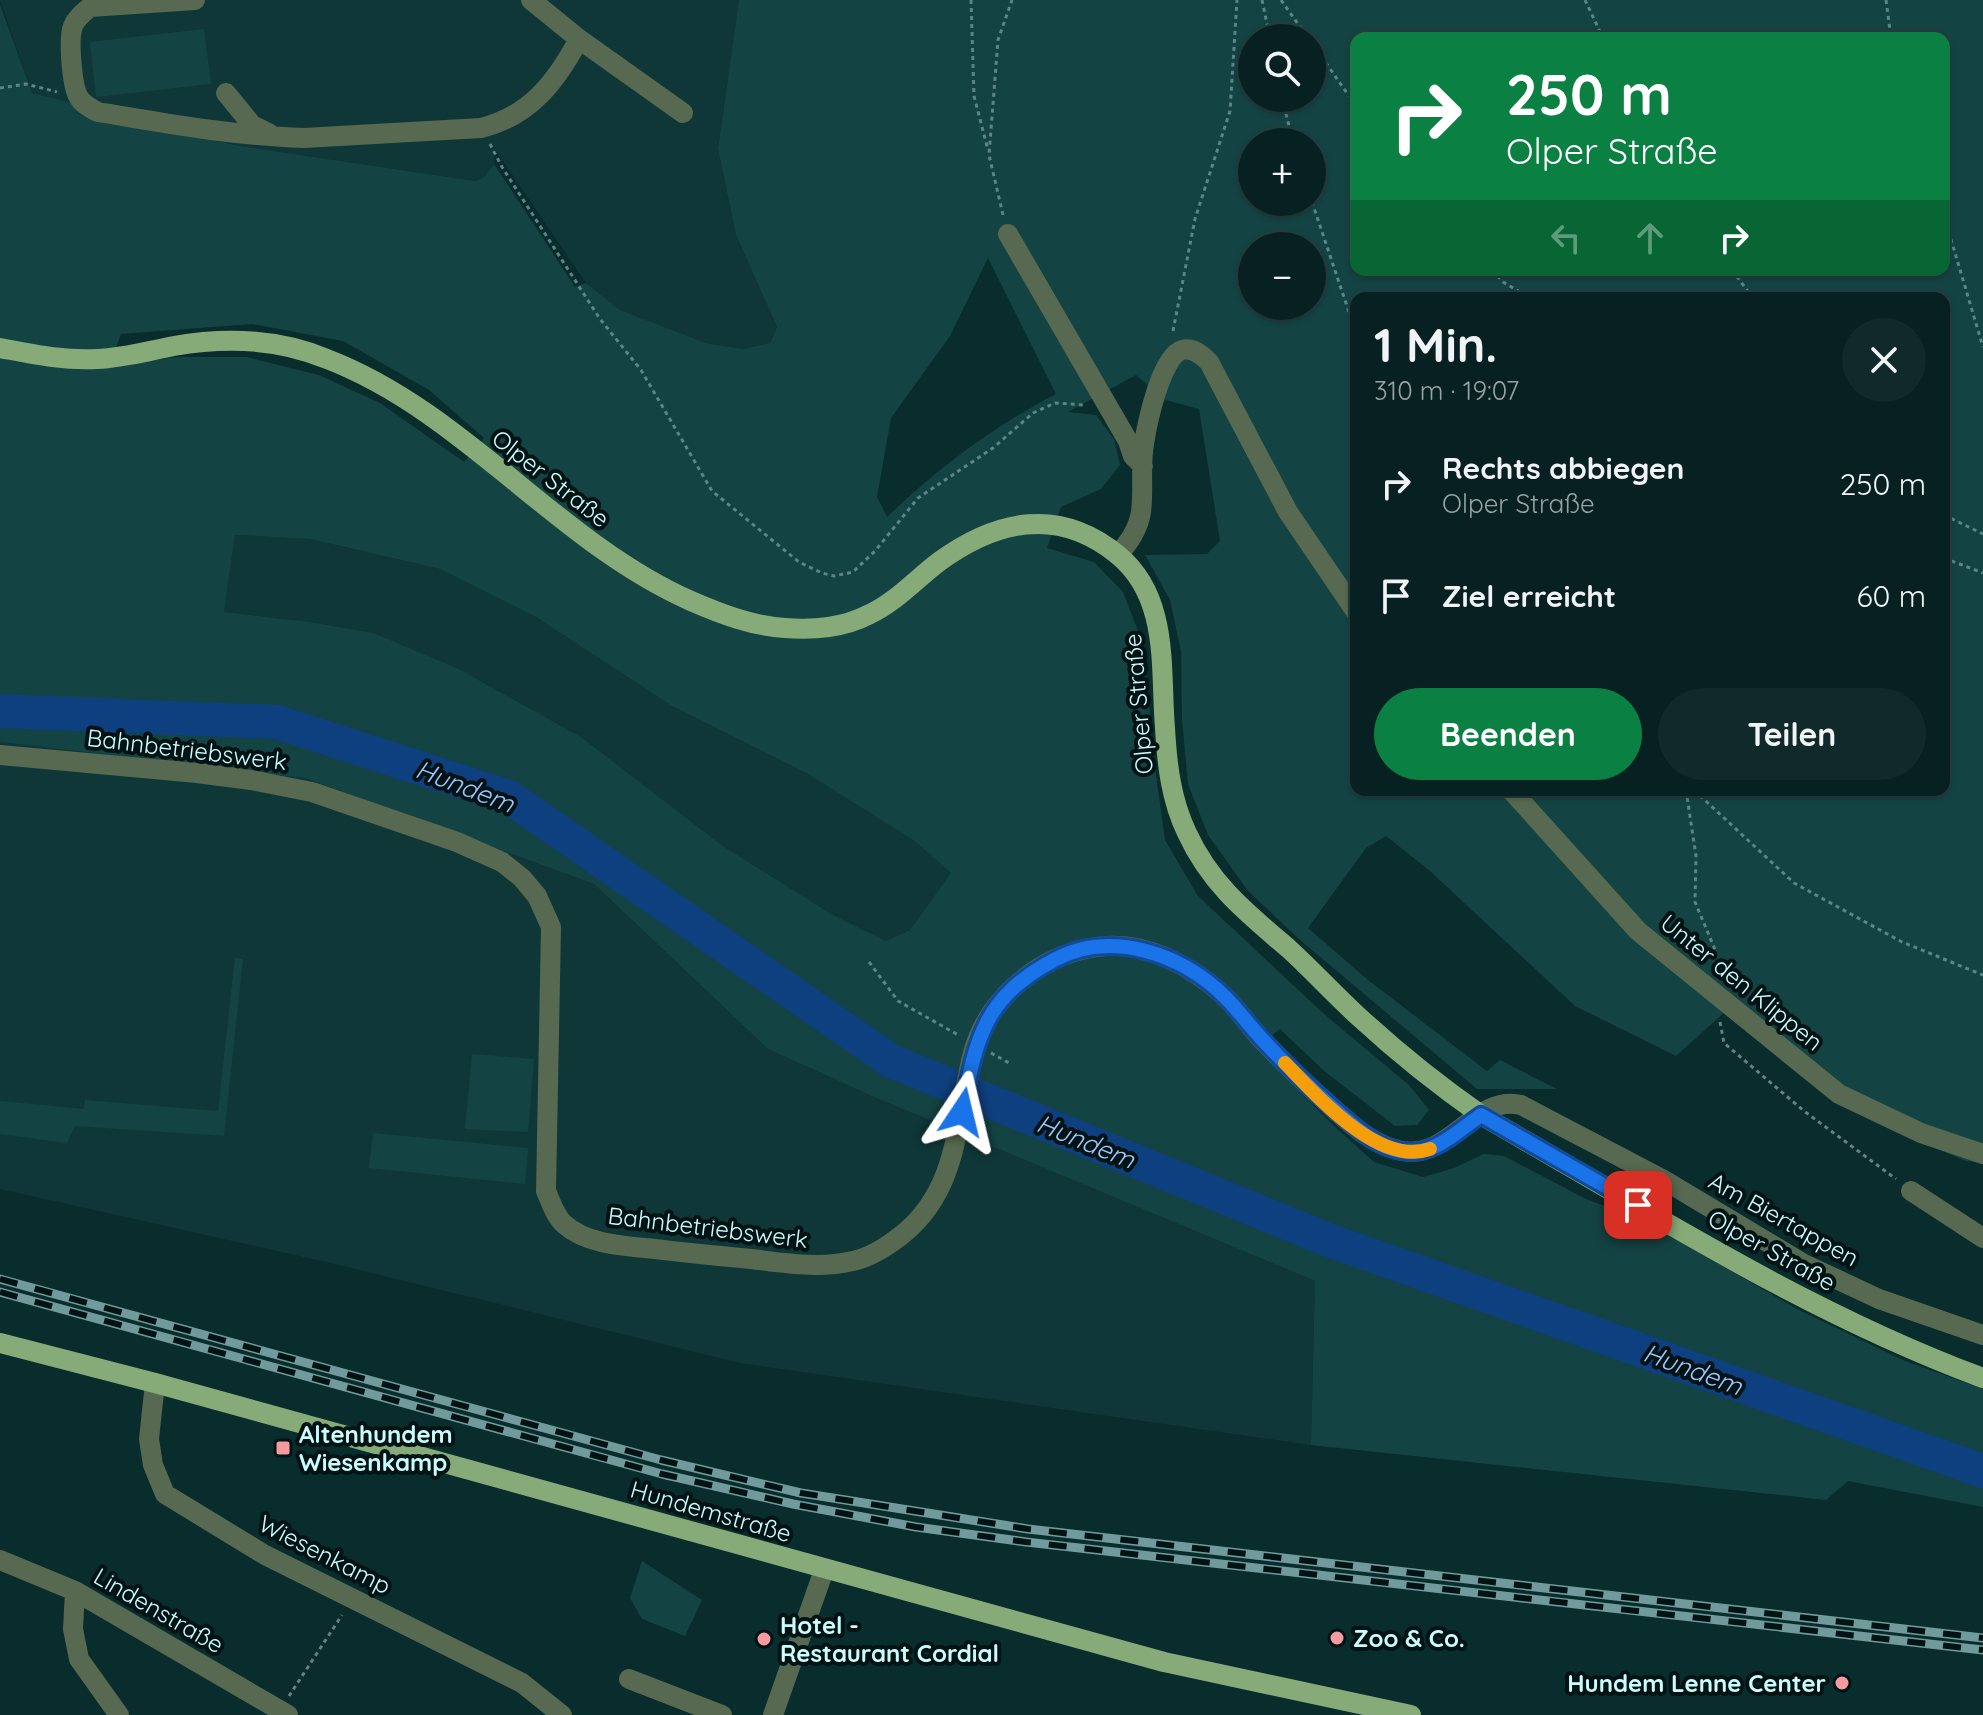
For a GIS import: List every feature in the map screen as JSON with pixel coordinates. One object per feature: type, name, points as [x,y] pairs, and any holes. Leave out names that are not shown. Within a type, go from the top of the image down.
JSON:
[{"type":"main road","name":"Olper Straße","points":[[0,348],[53,358],[95,359],[178,345],[234,341],[279,344],[323,357],[375,379],[428,414],[613,559],[713,611],[778,628],[833,627],[857,620],[890,603],[943,559],[991,533],[1020,523],[1056,525],[1077,531],[1118,555],[1143,584],[1156,615],[1168,768],[1179,815],[1197,852],[1221,887],[1251,919],[1438,1085],[1481,1115],[1805,1300],[1933,1359],[1983,1378]]},
{"type":"main road","name":"Hundemstraße","points":[[0,1343],[1194,1670],[1411,1715]]},
{"type":"street","points":[[195,0],[86,4],[73,22],[70,36],[77,94],[85,105],[98,112],[225,133],[277,137],[481,128],[504,122],[528,105],[563,68],[579,39]]},
{"type":"street","points":[[531,0],[579,39],[683,113]]},
{"type":"street","points":[[226,93],[252,125],[277,137]]},
{"type":"street","points":[[1008,234],[1128,441],[1133,456],[1143,466]]},
{"type":"street","points":[[1118,555],[1135,534],[1140,514],[1143,446],[1157,389],[1173,355],[1184,349],[1197,352],[1209,362],[1288,512],[1350,603]]},
{"type":"street","name":"Bahnbetriebswerk","points":[[0,755],[197,773],[286,786],[457,842],[502,862],[522,878],[537,896],[551,927],[546,1191],[562,1223],[592,1239],[650,1249],[801,1265],[830,1266],[858,1260],[880,1250],[896,1240],[927,1211],[944,1182],[956,1142],[973,1052],[1006,993],[1030,973],[1064,954],[1099,946],[1138,948],[1169,958],[1224,996],[1308,1086],[1362,1134],[1377,1143],[1398,1151],[1423,1151],[1439,1146],[1481,1115]]},
{"type":"street","name":"Unter den Klippen","points":[[1516,796],[1638,931],[1839,1094],[1921,1133],[1983,1154]]},
{"type":"street","name":"Am Biertappen","points":[[1481,1115],[1503,1103],[1521,1105],[1664,1180],[1804,1264],[1879,1299],[1983,1335]]},
{"type":"street","points":[[1911,1191],[1983,1238]]},
{"type":"street","name":"Wiesenkamp","points":[[155,1383],[149,1439],[153,1465],[165,1494],[265,1555],[522,1683],[562,1715]]},
{"type":"street","name":"Lindenstraße","points":[[0,1560],[75,1591],[283,1712]]},
{"type":"street","points":[[773,1715],[824,1570]]},
{"type":"street","points":[[75,1591],[73,1629],[79,1659],[119,1715]]},
{"type":"street","points":[[629,1679],[722,1715]]},
{"type":"path","points":[[971,0],[974,96],[1008,234]]},
{"type":"path","points":[[989,155],[998,40],[1012,0]]},
{"type":"path","points":[[1173,355],[1172,337],[1195,219],[1230,111],[1237,0]]},
{"type":"path","points":[[1262,0],[1267,24]]},
{"type":"path","points":[[1281,0],[1298,24]]},
{"type":"path","points":[[1585,0],[1600,32]]},
{"type":"path","points":[[1886,0],[1890,32]]},
{"type":"path","points":[[1326,63],[1350,97]]},
{"type":"path","points":[[0,88],[26,84],[77,94]]},
{"type":"path","points":[[481,128],[502,167],[600,319],[641,370],[712,491],[799,562],[822,573],[834,576],[853,572],[875,551],[918,498],[993,448],[1033,413],[1055,403],[1108,406]]},
{"type":"path","points":[[1317,216],[1350,315]]},
{"type":"path","points":[[1950,236],[1983,347]]},
{"type":"path","points":[[1498,276],[1520,292]]},
{"type":"path","points":[[1950,518],[1983,534]]},
{"type":"path","points":[[1950,560],[1983,573]]},
{"type":"path","points":[[1687,796],[1696,856],[1695,902],[1716,952],[1715,994],[1724,1043],[1804,1111],[1911,1191]]},
{"type":"path","points":[[1700,796],[1794,883],[1902,942],[1983,975]]},
{"type":"path","points":[[869,962],[898,1001],[961,1036]]},
{"type":"path","points":[[986,1050],[1011,1064]]},
{"type":"path","points":[[283,1712],[353,1599]]},
{"type":"shaded area","points":[[0,0],[739,0],[718,149],[736,235],[777,327],[770,343],[743,349],[706,343],[620,310],[586,283],[494,148],[494,164],[484,177],[475,181],[234,145],[186,131],[80,115],[72,103],[32,93]]},
{"type":"shaded area","points":[[739,0],[1983,0],[1983,1163],[1966,1161],[1887,1128],[1726,1011],[1676,1056],[1575,1006],[1430,871],[1386,836],[1366,848],[1308,928],[1368,980],[1487,1071],[1500,1060],[1557,1089],[1477,1089],[1300,940],[1248,891],[1208,835],[1188,784],[1182,720],[1181,652],[1170,600],[1145,555],[1207,554],[1220,541],[1199,409],[1165,400],[1136,375],[1068,412],[1096,415],[1114,439],[1120,465],[1101,489],[1061,507],[1047,548],[1094,562],[1123,592],[1143,644],[1165,840],[1198,896],[1324,1014],[1409,1085],[1429,1110],[1417,1125],[1395,1126],[1323,1070],[1280,1029],[1256,1048],[1374,1162],[1423,1177],[1454,1168],[1484,1154],[1504,1156],[1586,1199],[1647,1222],[1795,1308],[1905,1361],[1983,1389],[1983,1507],[1848,1481],[1826,1500],[1311,1445],[1315,1281],[872,1096],[768,1049],[594,884],[305,778],[0,742],[0,4],[32,93],[72,103],[80,115],[186,131],[234,145],[475,181],[484,177],[494,164],[575,287],[586,283],[620,310],[706,343],[743,349],[770,343],[777,327],[736,235],[718,149]],"holes":[[[988,258],[1056,394],[1010,420],[967,450],[887,517],[877,497],[891,418],[950,336]],[[252,324],[343,341],[429,390],[484,438],[464,462],[380,403],[319,375],[247,357],[176,357],[109,367],[121,334]],[[235,535],[310,539],[440,569],[536,617],[672,706],[808,774],[916,842],[951,873],[910,930],[886,941],[833,915],[723,846],[581,737],[459,669],[374,633],[224,612]]]},
{"type":"shaded area","points":[[204,29],[211,84],[96,97],[90,42]]},
{"type":"shaded area","points":[[235,535],[310,539],[440,569],[536,617],[672,706],[808,774],[916,842],[952,873],[910,930],[886,941],[833,915],[723,846],[581,737],[459,669],[374,633],[224,612]]},
{"type":"shaded area","points":[[0,742],[305,778],[594,884],[768,1049],[872,1096],[1315,1281],[1311,1445],[740,1363],[331,1263],[0,1189]]},
{"type":"shaded area","points":[[235,958],[243,959],[224,1136],[75,1126],[67,1143],[0,1134],[0,1101],[84,1109],[85,1100],[218,1111]]},
{"type":"shaded area","points":[[472,1054],[534,1059],[528,1132],[465,1129]]},
{"type":"shaded area","points":[[373,1133],[528,1148],[525,1184],[369,1168]]},
{"type":"shaded area","points":[[642,1561],[702,1600],[685,1636],[642,1619],[630,1598]]},
{"type":"waterway","name":"Hundem","points":[[0,711],[277,722],[509,797],[891,1061],[1331,1241],[1983,1471]]},
{"type":"railway","points":[[0,1279],[661,1460],[801,1493],[1028,1529],[1983,1638]]},
{"type":"railway","points":[[0,1292],[662,1474],[793,1504],[916,1527],[1983,1650]]},
{"type":"slow traffic","points":[[1285,1063],[1362,1134],[1377,1143],[1398,1151],[1430,1149]]},
{"type":"place","name":"Altenhundem Wiesenkamp","points":[[283,1448]]},
{"type":"place","name":"Zoo & Co.","points":[[1337,1638]]},
{"type":"place","name":"Hotel - Restaurant Cordial","points":[[764,1639]]},
{"type":"place","name":"Hundem Lenne Center","points":[[1842,1683]]},
{"type":"route","points":[[962,1112],[973,1052],[979,1036],[1006,993],[1030,973],[1064,954],[1099,946],[1138,948],[1169,958],[1224,996],[1308,1086],[1362,1134],[1377,1143],[1398,1151],[1423,1151],[1439,1146],[1481,1115],[1638,1205]]}]
